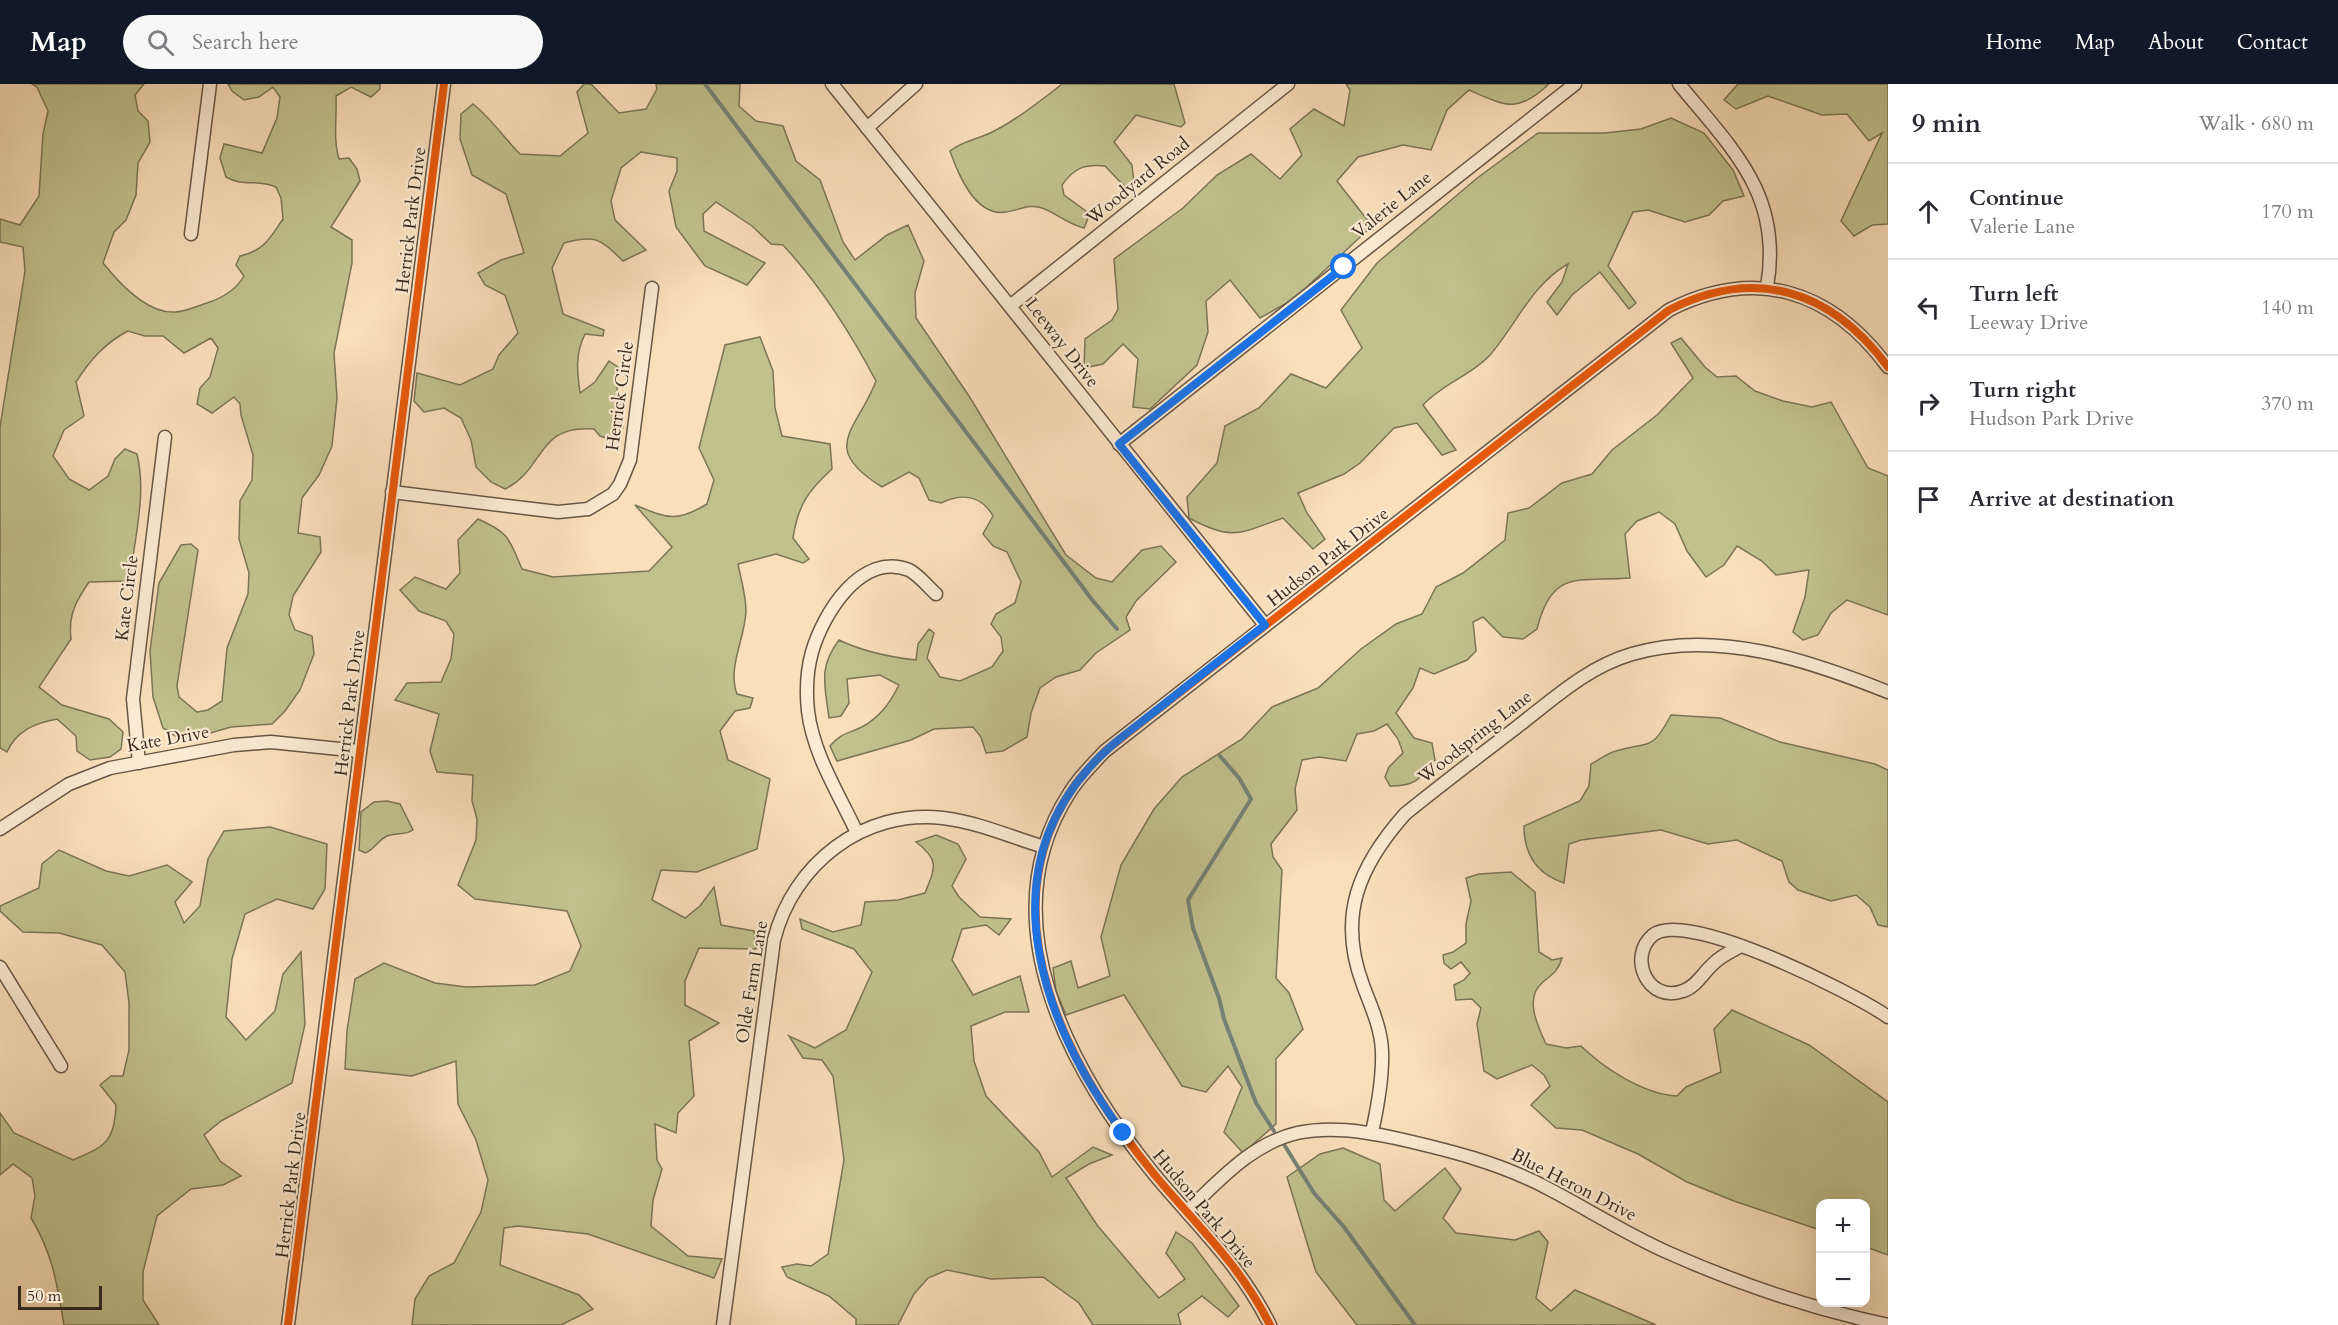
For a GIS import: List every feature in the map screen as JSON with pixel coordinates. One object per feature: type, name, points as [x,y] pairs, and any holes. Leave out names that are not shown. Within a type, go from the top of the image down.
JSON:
[{"type":"street","points":[[191,234],[210,84]]},
{"type":"street","name":"Herrick Park Drive","points":[[288,1325],[444,84]]},
{"type":"street","name":"Leeway Drive","points":[[832,84],[1265,625]]},
{"type":"street","points":[[867,128],[916,84]]},
{"type":"street","name":"Woodyard Road","points":[[1010,306],[1288,84]]},
{"type":"street","name":"Valerie Lane","points":[[1119,444],[1575,84]]},
{"type":"street","points":[[1679,84],[1740,160],[1761,198],[1770,230],[1772,249],[1767,287]]},
{"type":"street","name":"Hudson Park Drive","points":[[1270,1325],[1247,1284],[1217,1244],[1154,1174],[1118,1127],[1073,1049],[1052,1001],[1037,952],[1034,914],[1044,847],[1070,792],[1105,751],[1669,310],[1716,291],[1767,287],[1778,289],[1829,310],[1850,324],[1888,367]]},
{"type":"street","name":"Herrick Circle","points":[[392,492],[558,512],[588,509],[613,494],[630,460],[652,288]]},
{"type":"street","name":"Kate Circle","points":[[139,763],[133,699],[165,437]]},
{"type":"street","points":[[857,833],[813,734],[807,686],[812,653],[831,610],[846,591],[873,570],[888,566],[910,571],[936,594]]},
{"type":"street","name":"Woodspring Lane","points":[[1372,1132],[1380,1095],[1382,1049],[1374,1012],[1357,965],[1353,922],[1357,890],[1369,860],[1383,839],[1405,814],[1573,684],[1602,667],[1632,654],[1690,645],[1741,649],[1823,668],[1888,693]]},
{"type":"street","name":"Kate Drive","points":[[0,829],[69,784],[92,773],[234,745],[271,742],[359,751]]},
{"type":"street","name":"Olde Farm Lane","points":[[723,1325],[779,919],[800,880],[813,864],[857,833],[886,822],[906,818],[942,818],[962,821],[1044,847]]},
{"type":"street","points":[[1740,947],[1720,958],[1696,983],[1684,991],[1666,993],[1655,989],[1643,972],[1642,950],[1648,940],[1665,930],[1690,931],[1740,947],[1809,973],[1888,1017]]},
{"type":"street","points":[[0,967],[62,1066]]},
{"type":"street","name":"Blue Heron Drive","points":[[1187,1211],[1237,1164],[1272,1142],[1317,1130],[1372,1132],[1447,1149],[1512,1172],[1667,1252],[1722,1275],[1812,1305],[1888,1325]]},
{"type":"green space","points":[[32,84],[144,84],[135,95],[138,111],[148,121],[150,142],[138,163],[136,195],[126,220],[114,232],[103,263],[125,288],[144,303],[154,308],[175,312],[213,301],[233,289],[244,276],[236,265],[240,256],[261,247],[283,219],[281,198],[276,187],[262,183],[239,182],[226,177],[220,158],[224,144],[262,153],[277,118],[280,97],[273,87],[259,97],[244,100],[232,91],[228,84],[380,84],[380,89],[371,97],[351,87],[336,96],[336,136],[339,159],[349,158],[357,169],[360,181],[331,227],[352,240],[352,263],[334,353],[337,398],[332,446],[319,475],[302,498],[298,533],[320,537],[321,552],[293,596],[289,615],[295,630],[312,636],[314,654],[300,690],[272,724],[231,727],[183,741],[163,728],[153,697],[150,651],[159,583],[181,545],[191,544],[198,550],[177,686],[179,697],[197,712],[208,710],[222,701],[227,648],[248,594],[249,573],[239,539],[240,501],[252,480],[253,455],[240,404],[234,397],[212,413],[197,404],[200,388],[210,377],[218,348],[211,338],[184,353],[163,336],[145,336],[128,331],[99,353],[76,382],[84,416],[64,430],[53,456],[69,479],[89,490],[108,476],[115,459],[125,449],[137,454],[141,486],[130,581],[89,582],[74,609],[70,630],[71,639],[39,687],[62,705],[109,719],[123,732],[121,749],[110,757],[90,760],[77,751],[76,736],[57,719],[27,729],[21,733],[7,752],[0,748],[0,427],[25,271],[23,247],[0,242],[0,219],[20,225],[39,196],[43,134],[48,111],[37,87]]},
{"type":"green space","points":[[584,84],[591,84],[619,113],[646,109],[657,89],[656,84],[740,84],[739,106],[756,121],[783,126],[796,161],[820,180],[843,242],[855,260],[887,235],[908,225],[924,261],[915,293],[916,318],[969,396],[1066,555],[1096,578],[1112,582],[1142,550],[1161,546],[1176,562],[1136,601],[1126,617],[1130,630],[1096,653],[1080,670],[1056,677],[1040,688],[1031,713],[1027,737],[1003,751],[986,753],[981,737],[973,727],[934,729],[911,740],[837,761],[830,746],[841,736],[874,719],[888,704],[899,685],[880,675],[847,679],[849,703],[841,716],[829,718],[825,686],[826,668],[832,650],[839,640],[877,653],[916,660],[918,644],[929,629],[934,633],[927,658],[940,677],[960,681],[992,667],[1003,651],[1001,637],[991,624],[996,614],[1015,603],[1021,582],[1007,552],[993,546],[983,534],[993,516],[983,504],[964,497],[941,503],[929,500],[919,478],[909,472],[882,487],[851,461],[847,449],[848,438],[876,381],[856,345],[822,293],[783,245],[771,244],[752,226],[716,202],[703,214],[704,231],[765,263],[747,285],[705,266],[676,227],[669,191],[677,171],[677,158],[641,152],[621,168],[611,201],[615,220],[646,250],[623,261],[597,240],[575,240],[564,243],[552,268],[563,314],[604,330],[603,336],[585,334],[582,341],[578,363],[580,393],[595,382],[609,361],[618,367],[615,374],[623,428],[611,440],[600,436],[594,429],[575,429],[561,434],[551,441],[518,481],[505,489],[491,482],[476,467],[471,440],[461,418],[444,408],[424,412],[414,401],[417,373],[460,385],[493,369],[499,355],[518,333],[505,295],[485,285],[478,273],[501,260],[524,253],[506,194],[472,175],[460,139],[461,114],[473,104],[486,115],[520,154],[560,156],[588,133],[577,92]]},
{"type":"green space","points":[[1062,84],[1174,84],[1185,123],[1181,127],[1136,115],[1114,142],[1132,165],[1134,183],[1124,186],[1105,166],[1080,168],[1071,175],[1062,185],[1064,195],[1090,214],[1084,228],[1037,207],[1006,212],[995,212],[985,208],[969,192],[950,151],[1004,125],[1030,109]]},
{"type":"green space","points":[[1346,84],[1549,84],[1528,100],[1511,104],[1493,100],[1469,90],[1447,110],[1431,150],[1403,145],[1358,157],[1337,181],[1372,226],[1294,299],[1260,318],[1230,280],[1206,301],[1208,332],[1197,365],[1150,409],[1133,407],[1138,359],[1123,344],[1103,364],[1084,368],[1085,339],[1112,320],[1118,309],[1114,259],[1183,208],[1217,175],[1251,154],[1280,179],[1302,155],[1290,129],[1314,109],[1344,126],[1350,90]]},
{"type":"green space","points":[[1738,84],[1888,84],[1888,224],[1872,225],[1854,236],[1841,221],[1882,133],[1869,141],[1847,114],[1822,115],[1768,96],[1736,109],[1724,100]]},
{"type":"green space","points":[[1671,118],[1704,133],[1733,170],[1744,196],[1723,201],[1709,215],[1685,222],[1648,210],[1633,212],[1608,266],[1636,303],[1629,309],[1600,272],[1572,295],[1557,315],[1547,302],[1562,282],[1568,264],[1555,272],[1534,294],[1490,355],[1423,405],[1456,450],[1442,455],[1417,423],[1394,428],[1360,463],[1344,474],[1298,493],[1307,513],[1325,539],[1313,549],[1283,518],[1235,533],[1216,530],[1189,518],[1187,497],[1217,463],[1225,426],[1259,408],[1291,374],[1326,388],[1362,348],[1341,310],[1377,263],[1476,179],[1538,133],[1605,133],[1641,129]]},
{"type":"green space","points":[[760,337],[773,371],[775,408],[782,436],[830,444],[832,469],[816,484],[805,499],[795,526],[793,538],[809,559],[803,563],[776,554],[738,564],[746,611],[735,664],[734,684],[737,694],[753,698],[750,708],[735,711],[720,731],[728,760],[770,779],[757,849],[697,872],[661,870],[652,900],[685,918],[700,906],[714,887],[721,925],[754,931],[756,949],[699,948],[685,981],[685,1005],[719,1023],[689,1041],[694,1096],[678,1113],[676,1133],[655,1124],[657,1160],[662,1169],[653,1200],[651,1226],[688,1256],[722,1259],[714,1278],[588,1234],[518,1226],[504,1228],[500,1265],[579,1295],[593,1309],[561,1325],[412,1325],[415,1299],[429,1276],[454,1263],[481,1212],[488,1180],[476,1140],[458,1104],[456,1061],[412,1076],[345,1069],[347,1031],[355,979],[384,963],[435,983],[466,987],[535,985],[570,971],[581,946],[567,911],[475,899],[458,885],[476,840],[477,819],[472,801],[473,775],[437,772],[430,751],[439,714],[395,700],[407,683],[441,682],[451,659],[454,634],[446,621],[419,611],[400,590],[415,577],[446,589],[460,573],[458,540],[478,519],[503,533],[522,569],[553,577],[649,571],[672,547],[635,505],[671,517],[687,514],[707,504],[714,480],[699,448],[725,345]]},
{"type":"green space","points":[[1681,338],[1705,367],[1717,377],[1736,376],[1755,391],[1783,401],[1812,407],[1831,402],[1868,468],[1888,476],[1888,615],[1847,600],[1831,613],[1818,635],[1803,640],[1793,632],[1805,597],[1809,570],[1776,575],[1762,561],[1737,546],[1724,565],[1706,577],[1687,551],[1675,524],[1659,512],[1637,521],[1625,534],[1630,578],[1582,580],[1560,587],[1543,609],[1537,629],[1523,639],[1503,637],[1483,617],[1473,622],[1476,651],[1467,660],[1434,674],[1420,668],[1413,688],[1396,713],[1414,738],[1432,743],[1435,760],[1417,780],[1406,785],[1390,786],[1385,777],[1389,767],[1403,753],[1398,739],[1387,724],[1374,731],[1357,734],[1346,761],[1319,757],[1302,760],[1295,789],[1297,810],[1271,844],[1273,857],[1282,870],[1276,978],[1289,993],[1303,1029],[1276,1059],[1276,1124],[1243,1153],[1224,1132],[1242,1087],[1228,1066],[1206,1092],[1182,1086],[1124,995],[1066,1015],[1056,991],[1053,968],[1071,961],[1078,988],[1110,976],[1101,937],[1121,865],[1154,809],[1182,777],[1242,739],[1272,707],[1318,688],[1361,649],[1396,624],[1422,614],[1436,587],[1463,573],[1505,540],[1508,513],[1529,508],[1562,483],[1592,474],[1612,450],[1657,415],[1693,378],[1671,343]]},
{"type":"green space","points":[[1671,715],[1720,718],[1780,742],[1875,764],[1888,770],[1888,927],[1878,925],[1870,907],[1856,895],[1831,901],[1798,890],[1789,882],[1782,861],[1737,840],[1708,844],[1661,830],[1581,840],[1569,844],[1564,883],[1539,868],[1526,845],[1524,826],[1580,801],[1589,786],[1591,764],[1613,752],[1644,745],[1654,740]]},
{"type":"green space","points":[[387,801],[400,804],[413,830],[385,837],[365,853],[359,850],[361,812],[374,802]]},
{"type":"green space","points":[[270,827],[327,844],[325,889],[313,909],[277,899],[245,914],[232,959],[226,1017],[246,1040],[275,1011],[283,974],[301,952],[305,1024],[292,1083],[221,1121],[204,1135],[220,1161],[241,1176],[223,1185],[191,1189],[157,1216],[143,1272],[143,1300],[159,1325],[64,1325],[49,1257],[31,1218],[35,1196],[32,1178],[13,1164],[0,1175],[0,1113],[14,1133],[73,1160],[93,1151],[106,1141],[113,1127],[116,1105],[100,1085],[111,1076],[123,1076],[129,1050],[129,1003],[125,972],[102,945],[59,933],[23,932],[0,911],[0,906],[39,888],[42,864],[59,850],[106,871],[129,876],[167,865],[192,882],[175,902],[184,923],[200,906],[208,859],[224,831]]},
{"type":"green space","points":[[936,835],[958,844],[966,859],[952,886],[959,897],[980,917],[1011,919],[999,935],[986,925],[962,929],[952,960],[973,995],[1020,976],[1029,1012],[1005,1012],[971,1026],[974,1061],[986,1096],[1039,1152],[1052,1177],[1093,1147],[1112,1155],[1089,1164],[1066,1178],[1097,1225],[1159,1298],[1185,1279],[1166,1253],[1176,1232],[1192,1243],[1239,1306],[1228,1317],[1202,1296],[1178,1314],[1181,1325],[1093,1325],[1079,1303],[1043,1277],[991,1279],[947,1270],[928,1278],[914,1294],[898,1325],[856,1325],[856,1319],[829,1296],[787,1277],[782,1267],[797,1264],[811,1266],[828,1254],[844,1160],[833,1076],[822,1060],[803,1058],[789,1036],[815,1048],[846,1030],[872,972],[854,949],[802,929],[800,919],[833,932],[861,925],[865,902],[898,900],[925,893],[933,871],[932,859],[916,842]]},
{"type":"green space","points":[[1511,872],[1535,892],[1539,952],[1552,960],[1562,958],[1557,970],[1542,983],[1534,996],[1534,1013],[1546,1044],[1566,1048],[1581,1046],[1625,1079],[1651,1091],[1677,1096],[1686,1087],[1721,1072],[1714,1029],[1732,1010],[1809,1045],[1888,1102],[1888,1255],[1870,1248],[1870,1199],[1816,1199],[1816,1229],[1734,1201],[1687,1182],[1638,1154],[1582,1130],[1556,1128],[1531,1105],[1550,1086],[1544,1075],[1532,1065],[1497,1079],[1484,1071],[1477,1024],[1481,1008],[1472,999],[1456,1000],[1454,985],[1464,980],[1470,973],[1461,962],[1451,969],[1444,963],[1443,955],[1453,952],[1466,943],[1466,924],[1471,901],[1466,878],[1479,874]]},
{"type":"green space","points":[[1343,1148],[1380,1164],[1384,1200],[1395,1211],[1445,1168],[1461,1189],[1443,1218],[1456,1233],[1515,1240],[1539,1231],[1548,1242],[1536,1298],[1551,1311],[1575,1290],[1656,1325],[1357,1325],[1316,1272],[1287,1177],[1320,1154]]},
{"type":"waterway","points":[[705,84],[1093,601],[1117,629]]},
{"type":"waterway","points":[[1220,756],[1239,778],[1251,799],[1188,900],[1193,928],[1219,998],[1224,1019],[1256,1103],[1274,1131]]},
{"type":"waterway","points":[[1285,1146],[1314,1193],[1344,1227],[1415,1325]]},
{"type":"cycle path","points":[[288,1325],[444,84]]},
{"type":"cycle path","points":[[1270,1325],[1231,1263],[1154,1174],[1123,1133],[1094,1089],[1069,1042],[1049,992],[1038,942],[1036,891],[1046,841],[1070,792],[1105,751],[1669,310],[1701,297],[1732,290],[1761,288],[1790,293],[1817,304],[1842,319],[1866,341],[1888,367]]},
{"type":"route","points":[[1123,1133],[1094,1088],[1070,1043],[1052,1001],[1038,954],[1034,914],[1038,875],[1044,847],[1048,834],[1070,792],[1105,751],[1265,625],[1119,444],[1344,267]]}]
